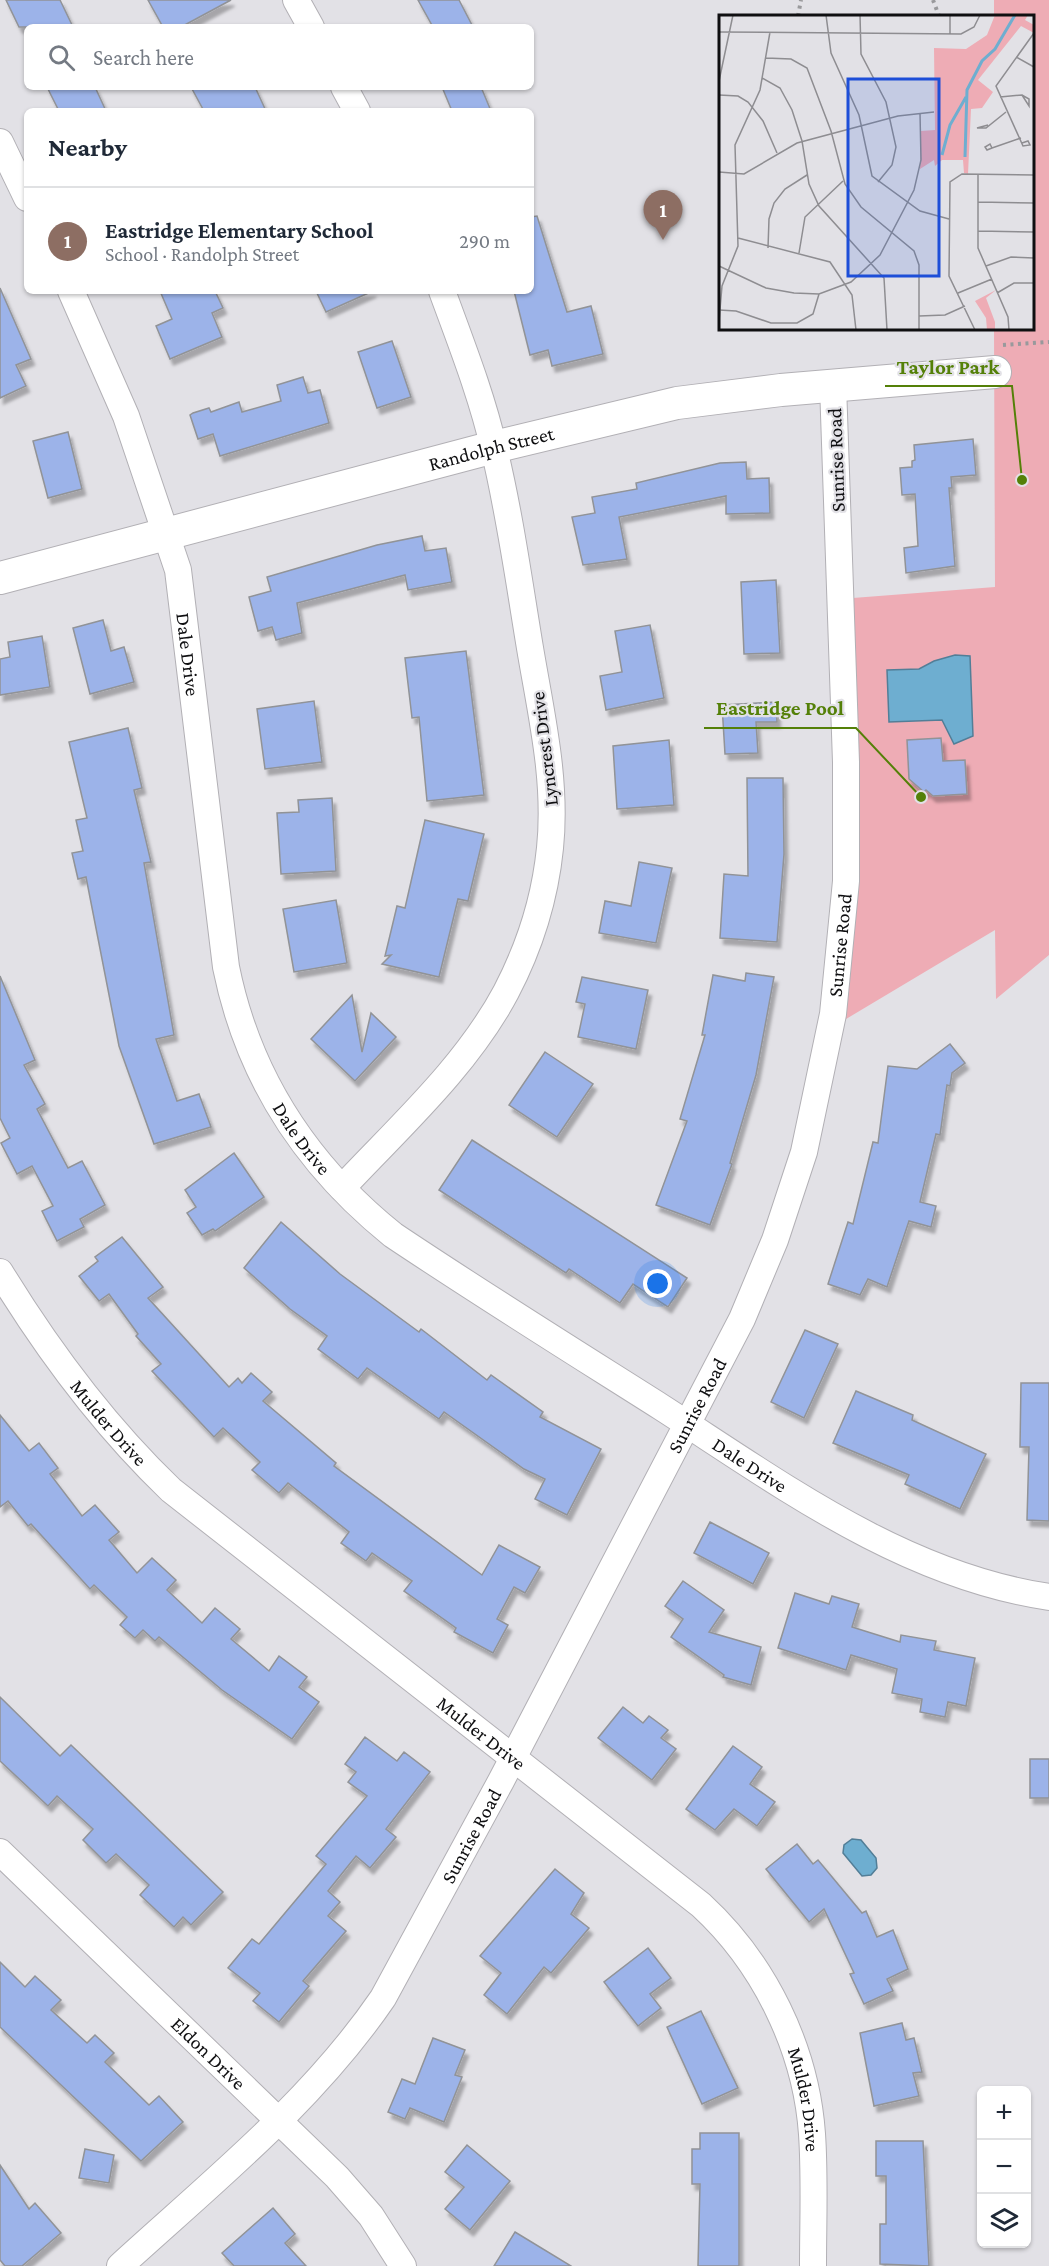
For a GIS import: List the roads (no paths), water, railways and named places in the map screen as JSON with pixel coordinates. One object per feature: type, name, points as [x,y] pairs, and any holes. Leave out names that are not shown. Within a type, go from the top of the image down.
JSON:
[{"type":"street","points":[[296,0],[309,24]]},
{"type":"street","points":[[346,90],[355,108]]},
{"type":"street","points":[[0,142],[24,192]]},
{"type":"street","name":"Dale Drive","points":[[72,294],[126,416],[182,591],[218,908],[226,967],[236,1010],[255,1062],[279,1108],[305,1146],[342,1188],[393,1235],[833,1517],[866,1534],[961,1575],[996,1586],[1049,1597]]},
{"type":"street","name":"Lyncrest Drive","points":[[342,1188],[454,1068],[478,1037],[517,969],[543,892],[550,848],[551,780],[494,447],[442,294]]},
{"type":"street","name":"Randolph Street","points":[[0,578],[494,447],[677,404],[833,385],[994,359]]},
{"type":"street","name":"Sunrise Road","points":[[120,2266],[281,2120],[346,2049],[383,1998],[513,1757],[742,1319],[778,1229],[804,1152],[833,1014],[843,930],[847,832],[833,385]]},
{"type":"street","name":"Mulder Drive","points":[[0,1272],[73,1381],[120,1439],[171,1490],[701,1905],[740,1947],[760,1977],[786,2031],[806,2091],[812,2133],[813,2266]]},
{"type":"street","name":"Eldon Drive","points":[[0,1852],[281,2120],[358,2200],[389,2240],[403,2266]]},
{"type":"water","points":[[955,655],[970,656],[973,736],[954,744],[942,720],[889,722],[887,670],[919,669],[934,661]]},
{"type":"water","points":[[852,1839],[861,1840],[876,1858],[877,1868],[871,1875],[862,1876],[843,1853],[844,1845]]},
{"type":"place","name":"Eastridge Elementary School","points":[[663,240]]},
{"type":"place","name":"Taylor Park","points":[[1022,480]]},
{"type":"place","name":"Eastridge Pool","points":[[921,797]]}]
